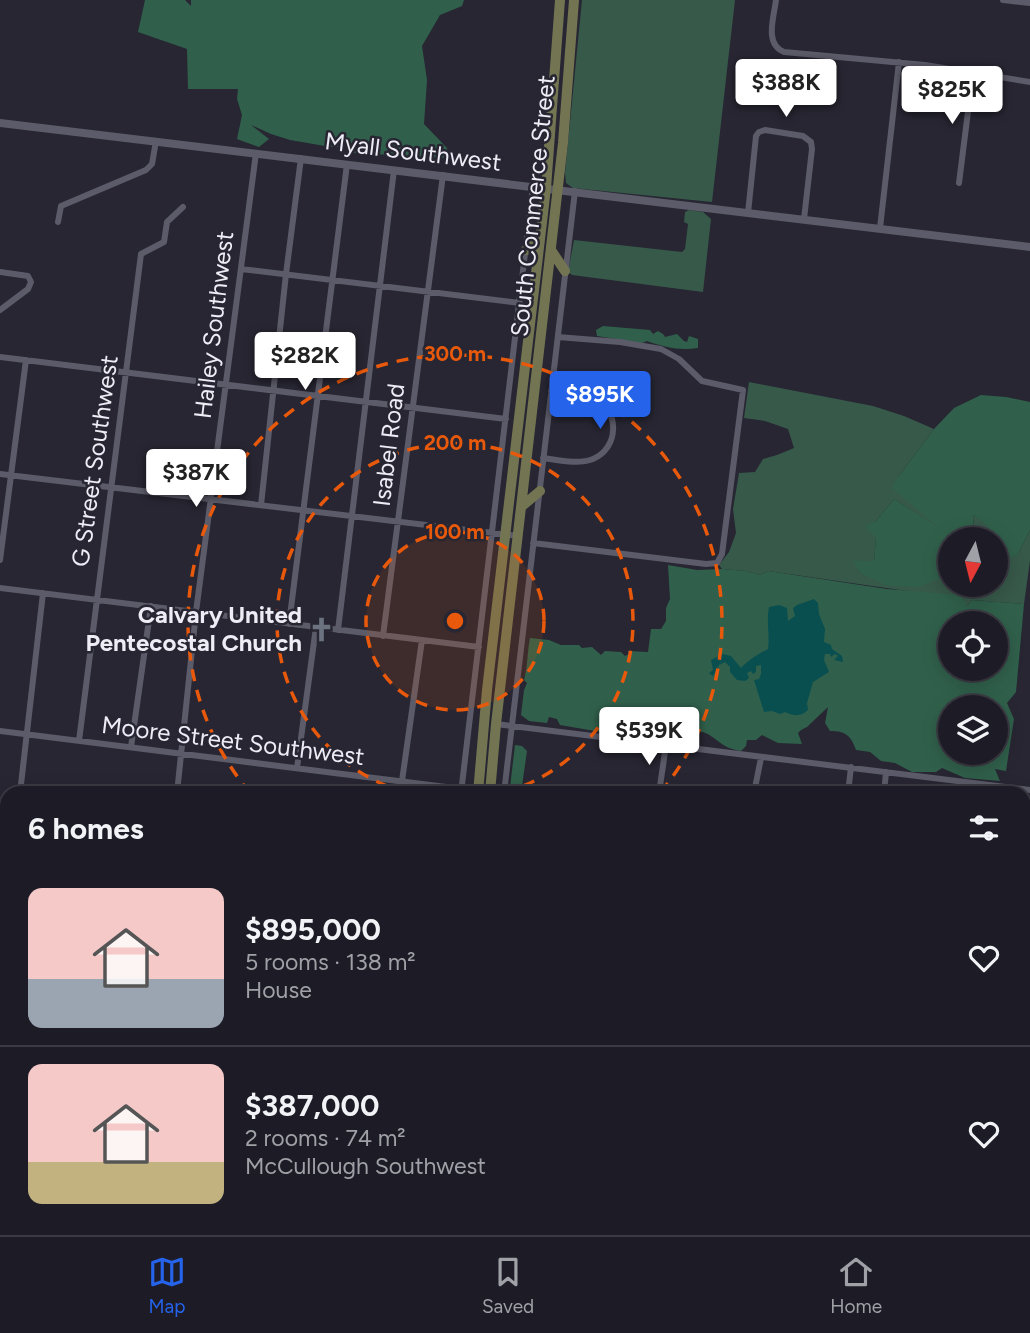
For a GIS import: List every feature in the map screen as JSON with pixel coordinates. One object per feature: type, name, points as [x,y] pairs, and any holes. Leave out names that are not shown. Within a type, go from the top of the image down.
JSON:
[{"type":"main road","name":"South Commerce Street","points":[[479,786],[546,188],[560,0]]},
{"type":"main road","name":"South Commerce Street","points":[[491,786],[564,143],[574,0]]},
{"type":"main road","points":[[526,250],[541,234]]},
{"type":"main road","points":[[551,250],[565,271]]},
{"type":"main road","points":[[521,506],[540,491]]},
{"type":"main road","points":[[488,690],[492,699],[493,721],[496,724]]},
{"type":"street","points":[[776,0],[772,41],[779,51],[899,62],[1030,82]]},
{"type":"street","points":[[1003,0],[1030,4]]},
{"type":"street","points":[[880,228],[899,62]]},
{"type":"street","points":[[958,183],[973,72]]},
{"type":"street","name":"Myall Southwest","points":[[0,123],[1030,246]]},
{"type":"street","points":[[748,213],[756,136],[765,130],[803,136],[811,142],[804,219]]},
{"type":"street","points":[[58,222],[61,206],[146,170],[152,164],[156,141]]},
{"type":"street","name":"Hailey Southwest","points":[[178,786],[196,612],[256,153]]},
{"type":"street","points":[[261,505],[301,158]]},
{"type":"street","points":[[289,624],[347,164]]},
{"type":"street","points":[[338,630],[394,170]]},
{"type":"street","name":"Isabel Road","points":[[383,636],[443,175]]},
{"type":"street","points":[[463,786],[533,186]]},
{"type":"street","points":[[505,786],[575,191]]},
{"type":"street","name":"G Street Southwest","points":[[79,741],[141,254],[164,242],[167,222],[183,207]]},
{"type":"street","points":[[1030,241],[1030,246]]},
{"type":"street","points":[[241,269],[520,303]]},
{"type":"street","points":[[0,272],[28,276],[31,282],[28,289],[0,310]]},
{"type":"street","points":[[533,543],[706,564],[720,561],[743,390],[702,381],[667,351],[644,345],[558,337]]},
{"type":"street","points":[[0,357],[506,419]]},
{"type":"street","points":[[0,560],[26,360]]},
{"type":"street","points":[[544,458],[577,462],[593,459],[608,447],[614,433],[607,408],[597,400],[585,395],[551,391]]},
{"type":"street","points":[[0,474],[518,536]]},
{"type":"street","points":[[0,588],[479,648]]},
{"type":"street","points":[[21,786],[43,593]]},
{"type":"street","points":[[131,747],[151,606]]},
{"type":"street","points":[[297,768],[316,627]]},
{"type":"street","points":[[402,781],[422,640]]},
{"type":"street","points":[[496,724],[851,767],[976,786]]},
{"type":"street","name":"Moore Street Southwest","points":[[0,731],[432,786]]},
{"type":"street","points":[[660,786],[666,745]]},
{"type":"street","points":[[756,786],[761,758]]},
{"type":"street","points":[[849,786],[851,767]]},
{"type":"street","points":[[885,786],[886,772]]},
{"type":"shaded area","points":[[145,0],[185,0],[191,6],[191,0],[464,0],[462,6],[440,15],[422,46],[427,80],[424,124],[447,148],[448,158],[354,153],[346,147],[290,140],[251,125],[269,139],[259,147],[237,139],[242,115],[237,99],[238,89],[188,89],[187,49],[138,32]]},
{"type":"shaded area","points":[[582,0],[735,0],[712,202],[573,188],[566,183]]},
{"type":"shaded area","points":[[685,212],[703,212],[711,219],[703,292],[572,275],[568,272],[574,240],[682,252],[685,249],[688,224],[684,222]]},
{"type":"shaded area","points":[[603,326],[650,330],[653,334],[658,331],[665,337],[677,334],[687,342],[689,336],[698,339],[698,348],[678,349],[647,341],[642,343],[597,336],[596,330]]},
{"type":"shaded area","points":[[749,382],[873,406],[934,429],[898,477],[941,527],[894,499],[875,522],[874,561],[854,561],[860,573],[938,559],[938,597],[1008,597],[1008,554],[1018,554],[1030,530],[1030,561],[1024,604],[972,600],[967,606],[921,593],[768,571],[760,575],[722,569],[719,565],[729,552],[736,533],[733,509],[739,473],[755,472],[763,459],[794,448],[788,429],[765,421],[744,418]]},
{"type":"shaded area","points":[[981,395],[1030,402],[1030,530],[1018,554],[1008,556],[1008,527],[988,527],[973,515],[974,527],[938,527],[938,579],[918,587],[886,585],[860,573],[853,561],[874,561],[876,538],[865,526],[875,522],[894,499],[937,526],[892,488],[934,429],[954,408]]},
{"type":"shaded area","points":[[973,515],[989,527],[974,527]]},
{"type":"shaded area","points":[[668,565],[697,570],[746,571],[760,575],[768,571],[887,589],[938,593],[938,597],[961,597],[967,606],[972,600],[1024,604],[1016,692],[1008,702],[1008,695],[938,695],[938,765],[1007,765],[1006,771],[995,769],[1000,781],[965,778],[942,768],[936,772],[912,772],[895,763],[881,761],[870,752],[856,750],[847,735],[830,731],[825,723],[828,707],[798,733],[802,744],[778,743],[762,735],[756,740],[747,740],[741,751],[727,747],[703,732],[697,731],[697,737],[685,734],[681,728],[674,736],[666,725],[656,730],[652,723],[646,727],[619,723],[618,730],[601,732],[560,725],[557,719],[549,717],[547,723],[529,721],[521,715],[527,683],[524,680],[530,638],[549,640],[561,645],[592,647],[601,655],[605,651],[621,652],[625,656],[629,654],[628,651],[648,652],[651,629],[661,629],[666,621],[666,608],[670,599]]},
{"type":"shaded area","points":[[814,599],[818,603],[825,629],[824,642],[842,656],[843,662],[834,660],[838,656],[835,654],[831,657],[830,654],[825,654],[824,660],[829,672],[813,682],[807,703],[808,710],[803,714],[764,712],[754,680],[759,679],[761,665],[756,666],[756,672],[753,674],[751,671],[747,673],[749,678],[745,681],[737,680],[725,662],[719,665],[713,676],[709,673],[713,670],[711,660],[723,654],[731,656],[741,668],[768,649],[769,607],[779,605],[787,608],[788,621],[795,616],[793,608]]},
{"type":"shaded area","points":[[1008,705],[1014,719],[1008,758]]},
{"type":"shaded area","points":[[515,745],[522,746],[527,751],[522,786],[510,786]]},
{"type":"place","name":"Calvary United Pentecostal Church","points":[[322,629]]}]
